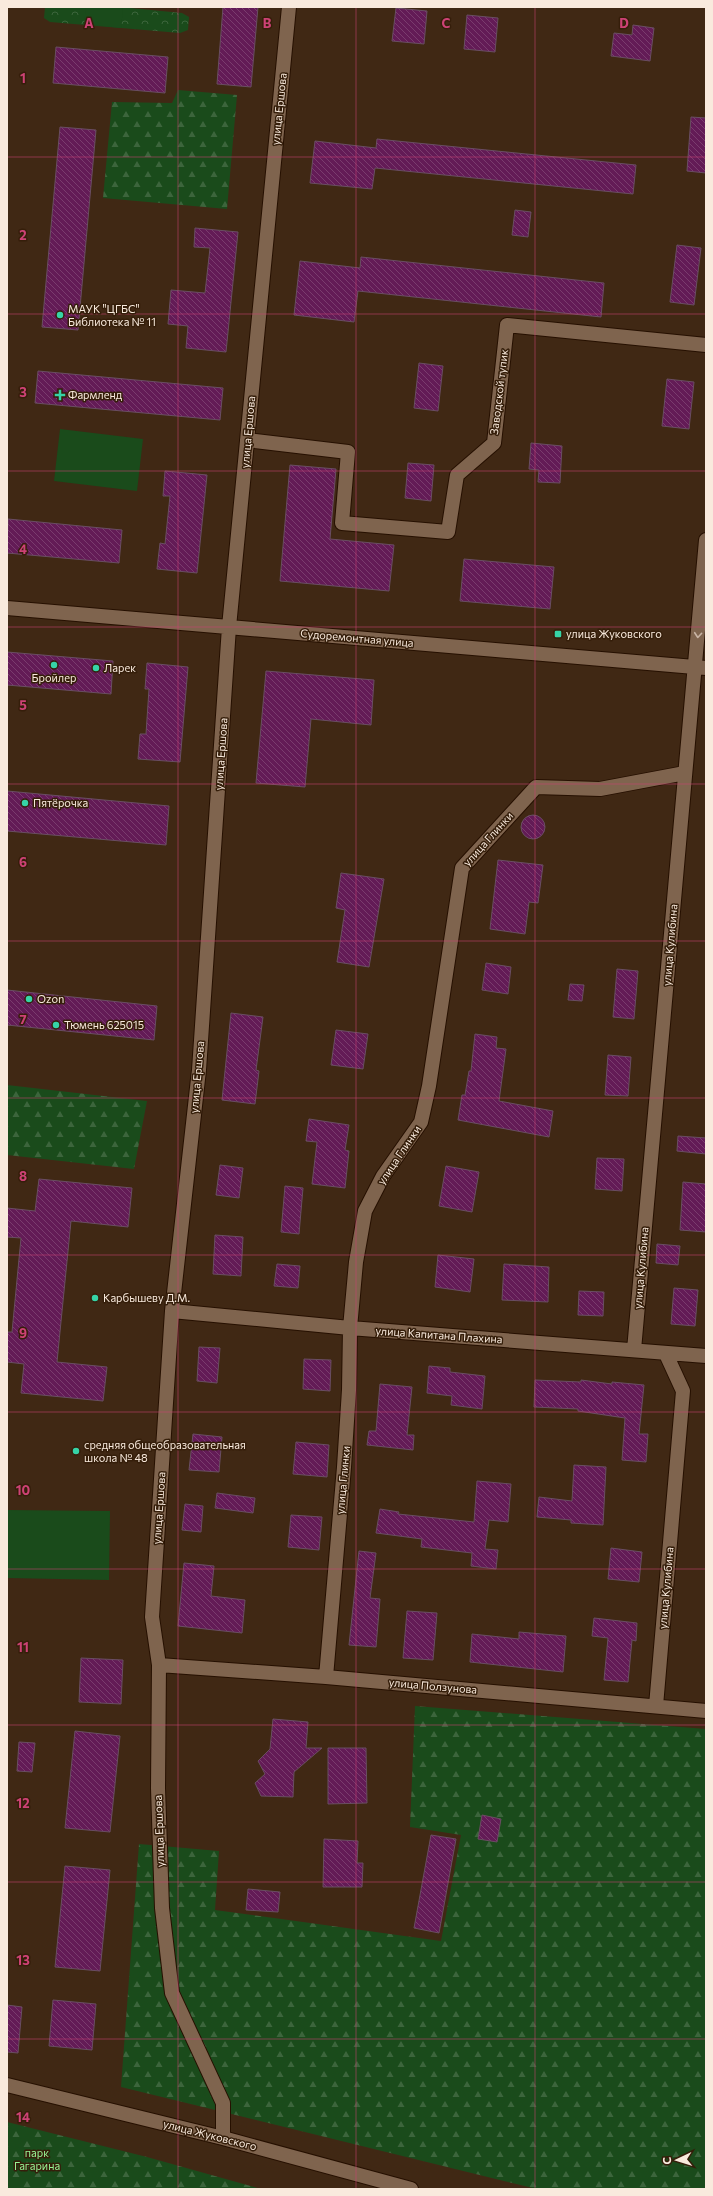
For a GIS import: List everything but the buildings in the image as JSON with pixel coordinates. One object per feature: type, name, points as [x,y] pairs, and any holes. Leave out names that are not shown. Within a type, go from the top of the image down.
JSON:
[{"type":"street","name":"улица Ершова","points":[[223,2138],[222,2103],[172,1993],[162,1908],[158,1788],[159,1665],[152,1617],[172,1311],[199,1070],[229,627],[289,7]]},
{"type":"street","name":"Заводской тупик","points":[[247,440],[348,452],[342,523],[448,532],[457,475],[494,443],[507,325],[706,345]]},
{"type":"street","name":"улица Кулибина","points":[[634,1350],[685,773],[700,668],[706,540]]},
{"type":"street","name":"Судоремонтная улица","points":[[7,608],[700,668]]},
{"type":"street","name":"улица Глинки","points":[[326,1677],[345,1459],[349,1390],[350,1328],[356,1262],[365,1211],[383,1176],[421,1122],[429,1086],[462,868],[536,787],[600,789],[685,773]]},
{"type":"street","name":"улица Капитана Плахина","points":[[172,1311],[350,1328],[706,1356]]},
{"type":"street","name":"улица Кулибина","points":[[656,1706],[683,1391],[666,1354]]},
{"type":"street","name":"улица Ползунова","points":[[159,1665],[326,1677],[706,1711]]},
{"type":"street","name":"улица Жуковского","points":[[7,2085],[223,2138],[411,2189]]},
{"type":"green space","points":[[45,7],[120,7],[182,13],[189,17],[188,30],[180,33],[50,22],[44,18]]},
{"type":"green space","points":[[86,7],[123,8],[121,28],[84,24]]},
{"type":"green space","points":[[178,90],[237,95],[227,209],[103,198],[112,102],[172,103]]},
{"type":"green space","points":[[60,429],[143,439],[137,491],[54,481]]},
{"type":"green space","points":[[7,1085],[147,1101],[134,1169],[7,1155]]},
{"type":"green space","points":[[7,1510],[110,1511],[109,1580],[7,1578]]},
{"type":"green space","points":[[415,1706],[706,1729],[706,2189],[537,2189],[121,2087],[139,1844],[219,1851],[215,1910],[441,1941],[461,1835],[410,1827]]},
{"type":"green space","name":"парк Гагарина","points":[[7,2122],[147,2157],[261,2189],[7,2189]]},
{"type":"place","name":"МАУК \"ЦГБС\" Библиотека № 11","points":[[60,315]]},
{"type":"place","name":"Фармленд","points":[[60,395]]},
{"type":"place","name":"улица Жуковского","points":[[558,634]]},
{"type":"place","name":"Бройлер","points":[[54,665]]},
{"type":"place","name":"Ларек","points":[[96,668]]},
{"type":"place","name":"Пятёрочка","points":[[25,803]]},
{"type":"place","name":"Ozon","points":[[29,999]]},
{"type":"place","name":"Тюмень 625015","points":[[56,1025]]},
{"type":"place","name":"Карбышеву Д.М.","points":[[95,1298]]},
{"type":"place","name":"средняя общеобразовательная школа № 48","points":[[76,1451]]}]
